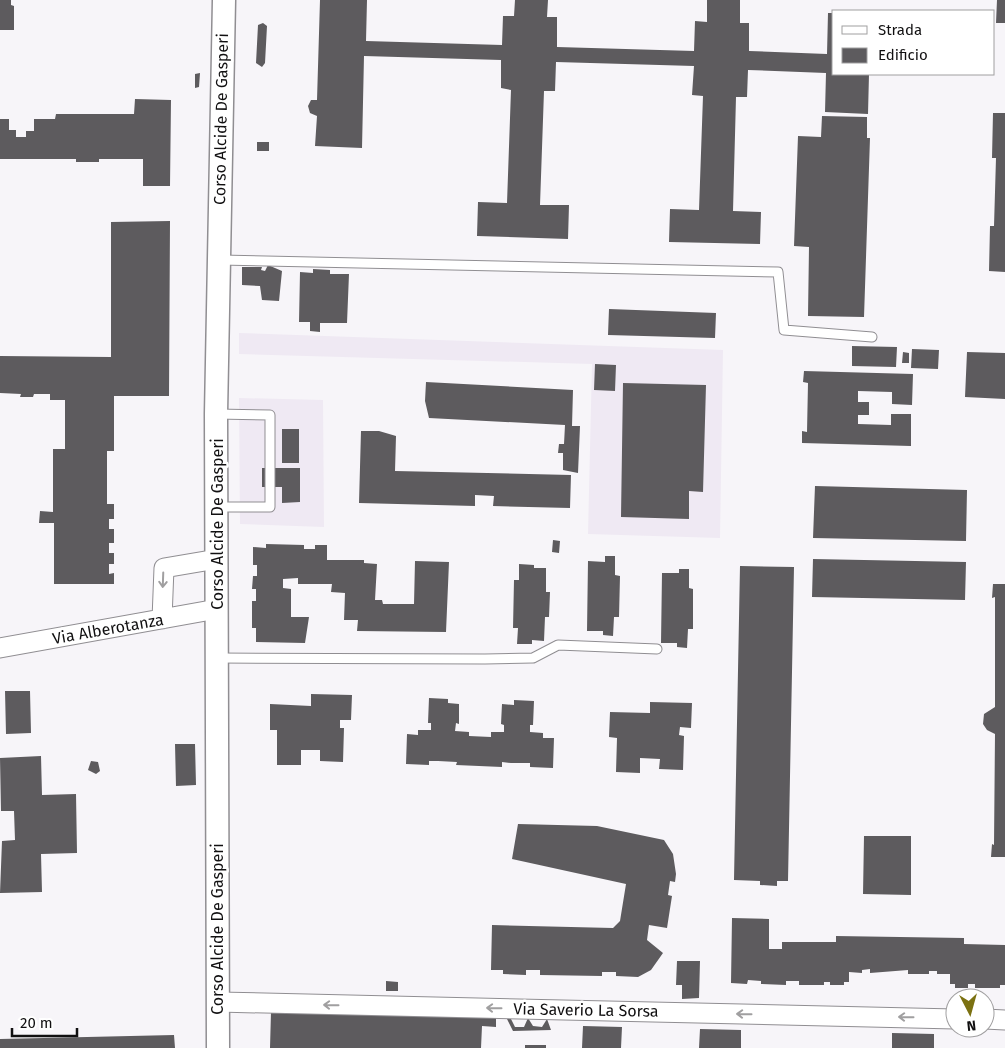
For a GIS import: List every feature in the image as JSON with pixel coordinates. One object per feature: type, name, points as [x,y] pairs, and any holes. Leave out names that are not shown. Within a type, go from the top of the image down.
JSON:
[{"type":"street","name":"Corso Alcide De Gasperi","points":[[218,1048],[216,414],[224,0]]},
{"type":"street","points":[[162,619],[164,568],[217,559]]},
{"type":"street","name":"Via Alberotanza","points":[[0,648],[217,609]]},
{"type":"street","name":"Via Saverio La Sorsa","points":[[218,1002],[945,1018]]},
{"type":"lane","points":[[218,260],[778,272],[784,330],[872,337]]},
{"type":"lane","points":[[216,414],[270,415],[270,507],[217,507]]},
{"type":"lane","points":[[217,658],[485,660],[533,658],[558,645],[657,649]]},
{"type":"shaded area","points":[[239,333],[723,350],[720,538],[588,534],[592,364],[239,354]]},
{"type":"shaded area","points":[[239,398],[323,400],[324,527],[240,524]]},
{"type":"building","points":[[0,0],[11,0],[11,5],[14,6],[14,30],[0,30]]},
{"type":"building","points":[[320,0],[367,0],[366,41],[502,45],[503,16],[514,16],[515,0],[548,0],[547,17],[557,17],[557,47],[694,51],[695,21],[707,22],[707,0],[740,0],[740,23],[749,23],[749,51],[827,54],[828,13],[832,13],[832,75],[869,75],[868,114],[825,112],[826,73],[748,70],[747,97],[736,97],[733,211],[761,212],[760,244],[669,242],[670,209],[699,210],[703,96],[692,95],[694,66],[556,62],[555,91],[544,91],[540,205],[569,205],[568,239],[477,236],[478,202],[507,203],[511,90],[501,88],[501,60],[364,56],[362,148],[315,146],[317,116],[310,113],[308,106],[311,100],[317,100]]},
{"type":"building","points":[[997,0],[1005,0],[1005,23],[996,23]]},
{"type":"building","points":[[263,23],[267,26],[265,63],[262,67],[256,63],[258,25]]},
{"type":"building","points":[[200,73],[199,87],[195,88],[195,74]]},
{"type":"building","points":[[135,99],[171,100],[170,186],[143,186],[143,159],[99,159],[99,162],[76,162],[76,159],[0,159],[0,119],[9,119],[9,130],[16,130],[16,137],[26,137],[26,131],[34,131],[34,119],[55,119],[56,114],[134,114]]},
{"type":"building","points":[[993,113],[1005,113],[1005,272],[989,271],[990,226],[994,226],[996,158],[992,158]]},
{"type":"building","points":[[822,116],[867,117],[867,138],[870,138],[864,317],[808,316],[809,247],[794,246],[798,136],[821,137]]},
{"type":"building","points":[[257,142],[269,142],[269,151],[257,151]]},
{"type":"building","points":[[170,221],[169,396],[114,396],[114,451],[107,451],[107,504],[114,504],[114,519],[109,519],[109,529],[114,529],[114,543],[109,543],[109,553],[114,553],[114,564],[109,564],[109,574],[114,573],[114,584],[54,584],[54,523],[39,523],[40,511],[53,512],[53,449],[65,449],[65,400],[50,400],[50,394],[34,394],[33,397],[20,397],[21,394],[0,393],[0,356],[111,357],[111,222]]},
{"type":"building","points":[[268,265],[282,271],[279,301],[262,300],[260,286],[242,285],[242,267],[262,267],[261,270],[265,271]]},
{"type":"building","points":[[313,269],[330,270],[330,274],[349,274],[347,323],[320,323],[320,332],[310,331],[310,322],[299,322],[300,272],[313,273]]},
{"type":"building","points":[[609,309],[716,313],[715,338],[608,335]]},
{"type":"building","points":[[852,346],[897,347],[896,367],[852,366]]},
{"type":"building","points":[[912,349],[939,350],[938,369],[911,368]]},
{"type":"building","points":[[903,352],[909,353],[909,363],[902,363]]},
{"type":"building","points":[[967,352],[1005,353],[1005,399],[965,397]]},
{"type":"building","points":[[595,364],[616,365],[615,391],[594,390]]},
{"type":"building","points":[[804,371],[913,374],[912,405],[892,404],[892,392],[858,391],[858,402],[869,402],[869,415],[858,415],[858,424],[891,425],[891,414],[911,414],[911,446],[802,443],[802,431],[807,432],[808,383],[803,382]]},
{"type":"building","points":[[426,382],[573,390],[572,426],[580,426],[578,473],[563,470],[563,453],[558,453],[559,444],[564,444],[565,425],[429,418],[425,401]]},
{"type":"building","points":[[623,383],[706,385],[703,492],[689,491],[689,519],[621,517]]},
{"type":"building","points":[[282,429],[299,429],[299,463],[282,463]]},
{"type":"building","points":[[361,431],[379,431],[396,436],[395,471],[571,475],[570,508],[493,506],[494,496],[475,495],[475,506],[359,503]]},
{"type":"building","points":[[262,468],[300,468],[300,502],[282,503],[282,487],[262,487]]},
{"type":"building","points":[[815,486],[967,490],[966,541],[813,538]]},
{"type":"building","points":[[553,540],[560,541],[559,553],[552,552]]},
{"type":"building","points":[[266,544],[304,545],[304,549],[315,549],[315,545],[327,545],[327,560],[364,560],[364,563],[377,564],[375,600],[382,600],[383,604],[414,604],[415,561],[449,562],[446,632],[357,631],[358,620],[344,620],[345,593],[331,592],[332,584],[298,584],[298,578],[283,579],[283,588],[291,589],[291,617],[309,617],[305,643],[256,642],[256,628],[252,628],[252,601],[256,601],[256,589],[252,589],[253,576],[257,576],[257,565],[253,565],[253,547],[266,548]]},
{"type":"building","points":[[605,556],[615,556],[615,575],[620,576],[619,617],[614,617],[613,636],[603,635],[603,631],[587,631],[588,561],[605,562]]},
{"type":"building","points":[[813,559],[966,562],[965,600],[812,597]]},
{"type":"building","points":[[519,564],[534,565],[534,568],[546,568],[546,592],[550,592],[549,617],[545,617],[544,641],[532,640],[532,644],[517,644],[518,628],[513,628],[514,580],[519,580]]},
{"type":"building","points":[[740,566],[794,567],[788,881],[777,881],[777,886],[760,885],[760,881],[734,880]]},
{"type":"building","points":[[679,569],[689,569],[689,588],[693,589],[693,629],[688,629],[687,648],[677,647],[677,643],[661,643],[662,573],[679,573]]},
{"type":"building","points":[[993,584],[1005,584],[1005,857],[991,857],[992,844],[994,845],[995,734],[987,730],[983,724],[984,714],[995,707],[995,597],[992,598]]},
{"type":"building","points":[[5,691],[30,691],[31,733],[6,734]]},
{"type":"building","points":[[311,694],[352,695],[351,720],[340,720],[340,728],[344,728],[343,762],[320,761],[320,750],[301,750],[301,765],[277,765],[277,730],[270,730],[270,704],[311,706]]},
{"type":"building","points":[[429,698],[448,699],[448,703],[459,704],[459,724],[456,723],[455,731],[469,732],[469,736],[491,737],[491,732],[504,732],[504,725],[501,724],[502,704],[514,705],[514,700],[534,701],[533,725],[530,725],[530,732],[543,733],[543,738],[554,738],[553,768],[530,767],[530,763],[502,762],[502,767],[456,765],[457,762],[438,761],[429,761],[429,765],[406,764],[407,734],[418,735],[418,730],[431,730],[431,723],[428,723]]},
{"type":"building","points":[[650,702],[692,703],[691,728],[680,727],[679,735],[684,736],[683,770],[659,769],[660,759],[640,758],[640,773],[616,772],[617,738],[609,737],[610,712],[650,713]]},
{"type":"building","points":[[175,744],[195,744],[196,785],[176,786]]},
{"type":"building","points":[[41,756],[42,795],[76,794],[77,853],[41,854],[42,892],[0,893],[2,841],[15,840],[14,811],[1,811],[0,758]]},
{"type":"building","points":[[91,761],[98,762],[100,771],[96,774],[88,770]]},
{"type":"building","points":[[518,824],[597,826],[664,840],[673,854],[676,874],[675,882],[670,881],[668,895],[672,896],[667,928],[649,925],[647,940],[663,953],[651,970],[638,977],[616,976],[616,972],[602,972],[602,976],[540,975],[540,970],[526,970],[526,975],[503,974],[503,970],[491,970],[492,925],[613,928],[620,921],[626,884],[512,859]]},
{"type":"building","points":[[864,836],[911,836],[911,895],[863,894]]},
{"type":"building","points":[[732,918],[769,919],[769,949],[782,949],[782,942],[836,942],[836,936],[964,938],[964,944],[1005,945],[1005,985],[1000,985],[1000,988],[975,988],[975,984],[968,984],[968,988],[955,988],[955,984],[950,984],[950,974],[937,974],[937,971],[929,971],[929,974],[908,974],[908,970],[870,973],[870,969],[862,970],[862,973],[849,972],[849,982],[844,982],[844,985],[830,985],[830,982],[824,982],[824,985],[799,985],[799,981],[786,981],[786,985],[761,984],[761,981],[748,980],[747,984],[731,983]]},
{"type":"building","points":[[677,961],[700,961],[699,998],[682,999],[682,985],[676,985]]},
{"type":"building","points":[[386,981],[398,982],[398,991],[386,991]]},
{"type":"building","points":[[271,1012],[496,1016],[496,1027],[482,1026],[481,1048],[270,1048]]},
{"type":"building","points":[[528,1018],[533,1026],[542,1027],[547,1019],[551,1030],[513,1031],[507,1019],[511,1019],[515,1027],[524,1027]]},
{"type":"building","points":[[583,1026],[622,1027],[621,1048],[582,1048]]},
{"type":"building","points":[[700,1029],[741,1030],[741,1048],[699,1048]]},
{"type":"building","points":[[892,1033],[934,1034],[934,1048],[892,1048]]},
{"type":"building","points":[[174,1035],[175,1048],[0,1048],[0,1039]]},
{"type":"building","points":[[525,1045],[546,1045],[546,1048],[525,1048]]}]
